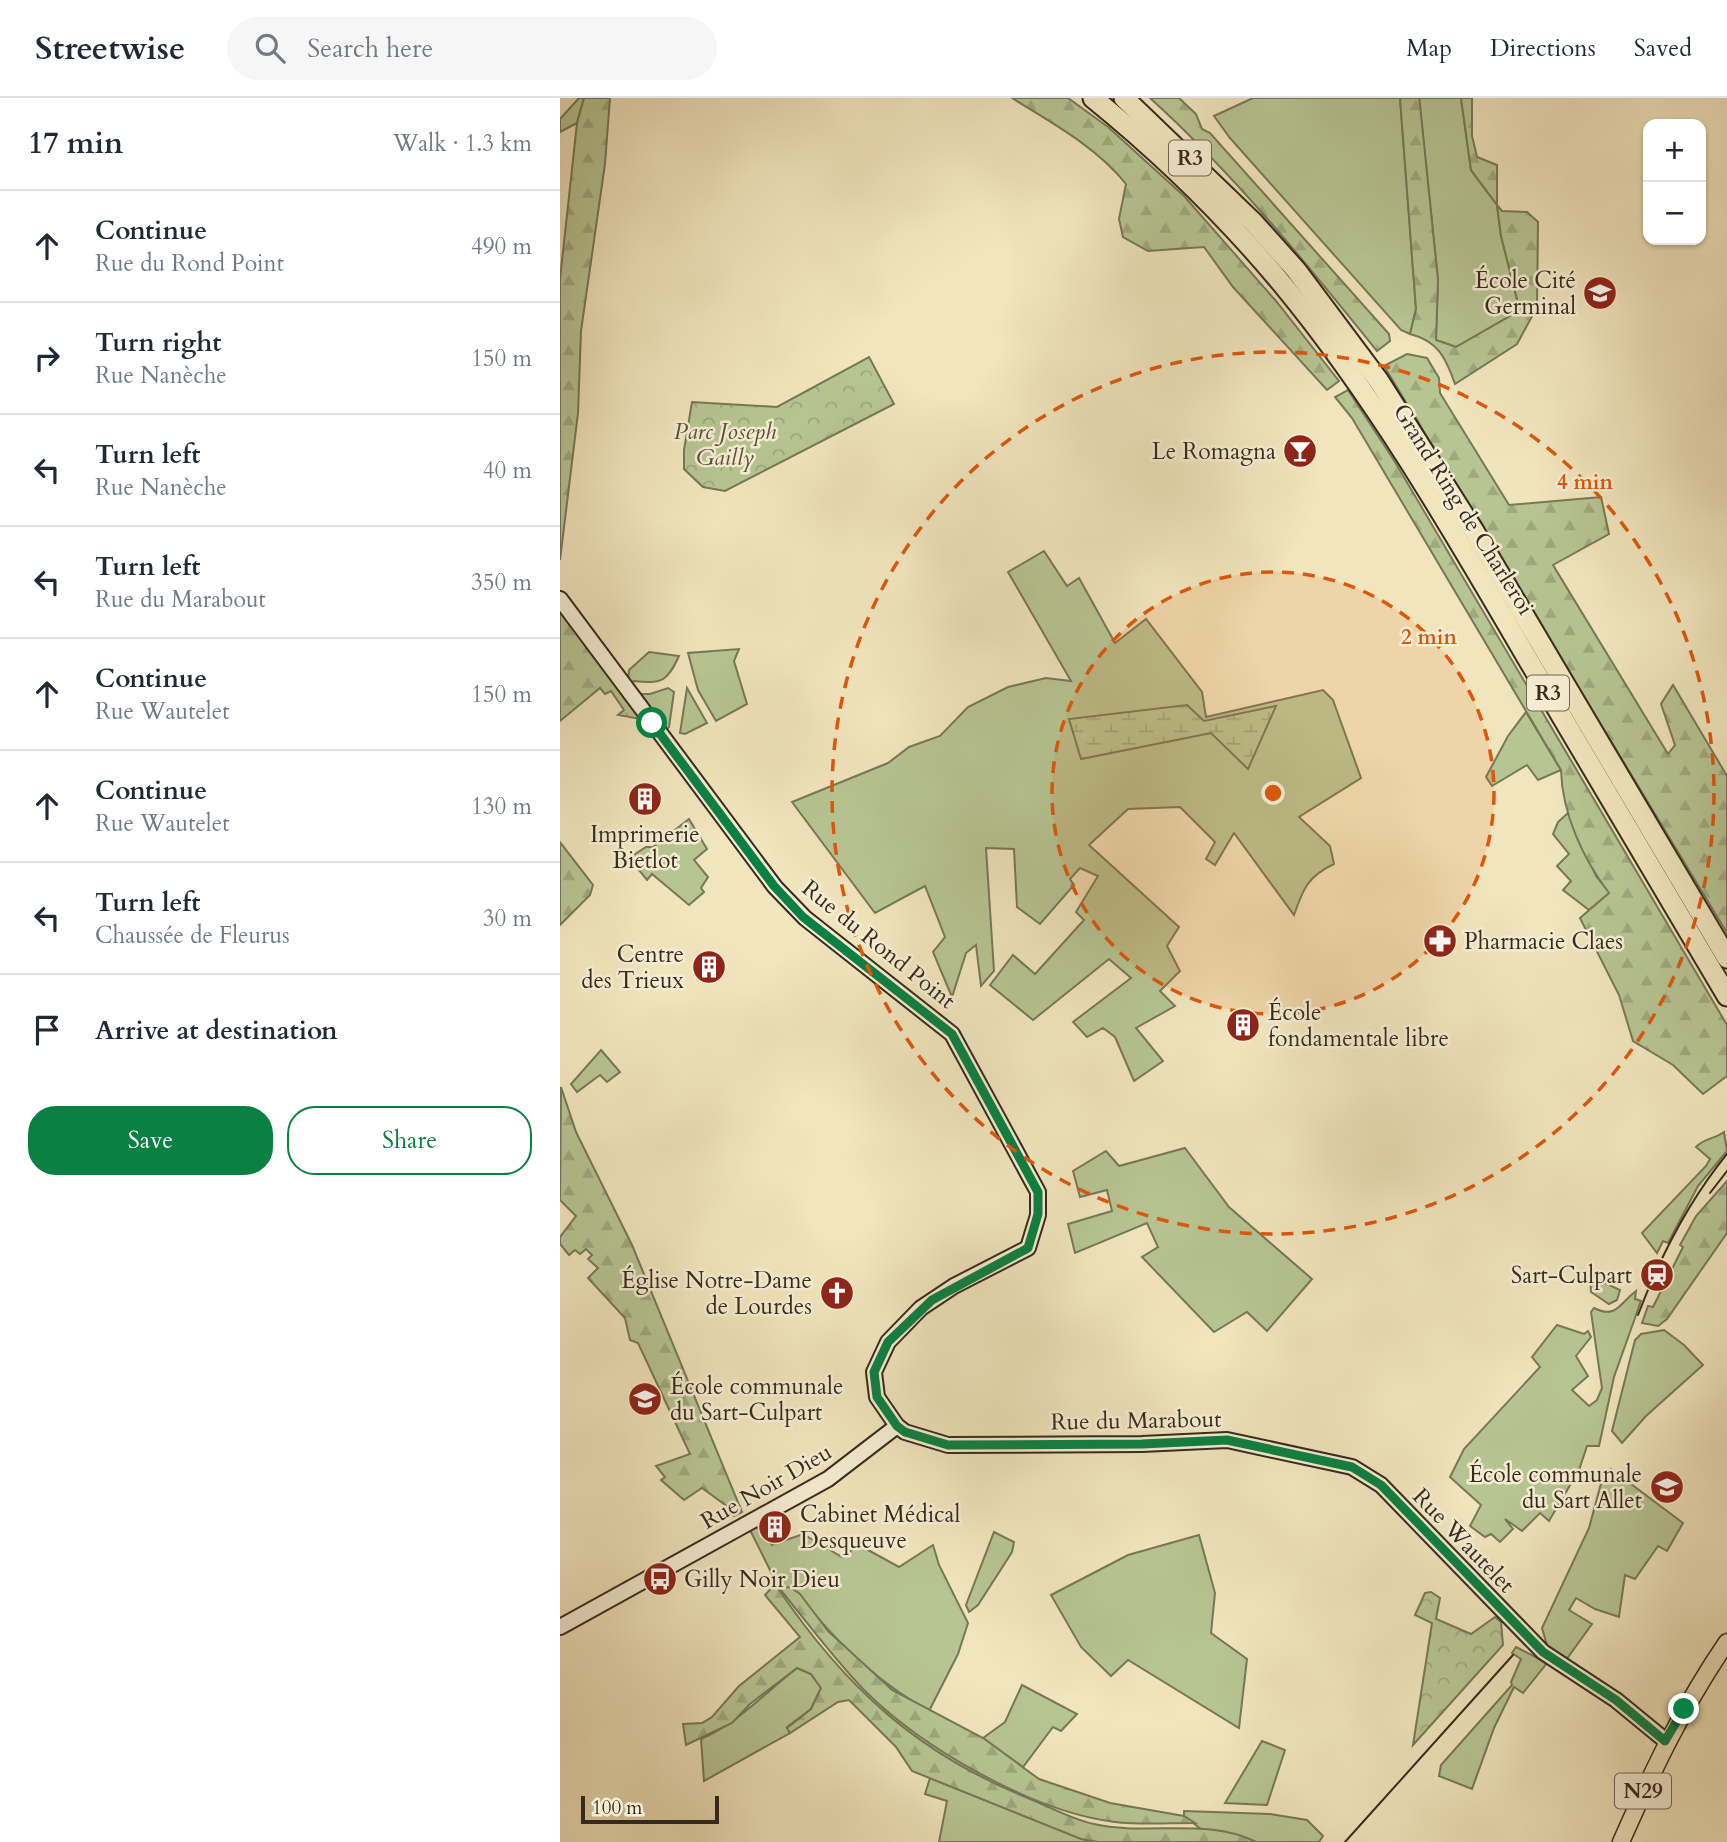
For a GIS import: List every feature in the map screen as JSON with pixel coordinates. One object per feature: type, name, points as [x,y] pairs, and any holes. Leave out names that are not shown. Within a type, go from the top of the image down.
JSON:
[{"type":"highway","points":[[1080,98],[1127,126]]},
{"type":"highway","name":"Grand Ring de Charleroi","points":[[1093,98],[1127,126],[1237,233],[1352,359],[1379,381],[1474,531],[1727,958]]},
{"type":"highway","name":"Grand Ring de Charleroi","points":[[1124,98],[1252,222],[1296,270],[1352,359],[1363,393],[1458,541],[1727,996]]},
{"type":"main road","name":"N29","points":[[1620,1842],[1665,1741],[1695,1688],[1727,1642]]},
{"type":"street","name":"Rue du Rond Point","points":[[560,598],[775,887],[805,918],[952,1034],[1038,1192],[1038,1214],[1028,1248],[932,1300],[888,1342],[874,1372],[877,1397],[897,1426]]},
{"type":"street","name":"Rue du Marabout","points":[[897,1426],[908,1433],[948,1445],[1142,1444],[1227,1440],[1352,1467],[1373,1481]]},
{"type":"street","name":"Rue Noir Dieu","points":[[560,1627],[828,1479],[897,1426]]},
{"type":"street","name":"Rue Wautelet","points":[[1373,1481],[1543,1652],[1616,1700],[1665,1741]]},
{"type":"green space","points":[[579,98],[584,98],[577,123],[560,132],[560,119]]},
{"type":"green space","points":[[584,98],[610,98],[605,164],[581,331],[578,413],[560,560],[560,279],[577,123]]},
{"type":"green space","points":[[1012,98],[1068,98],[1108,127],[1184,196],[1276,301],[1339,381],[1327,390],[1233,287],[1204,247],[1148,251],[1123,237],[1119,219],[1126,184],[1087,147]]},
{"type":"green space","points":[[1150,98],[1179,98],[1196,114],[1202,129],[1210,133],[1389,334],[1390,341],[1377,351],[1240,188]]},
{"type":"green space","points":[[1253,98],[1400,98],[1416,309],[1410,334],[1401,330],[1230,138],[1214,116]]},
{"type":"green space","points":[[1400,98],[1419,98],[1438,280],[1436,340],[1456,347],[1510,316],[1518,303],[1501,236],[1497,205],[1502,211],[1527,212],[1538,222],[1537,307],[1517,344],[1455,384],[1440,352],[1428,341],[1410,334],[1416,309]]},
{"type":"green space","points":[[1419,98],[1461,98],[1471,170],[1497,205],[1501,236],[1518,303],[1510,316],[1456,347],[1436,340],[1438,280]]},
{"type":"green space","points":[[1461,98],[1472,98],[1472,136],[1477,157],[1497,165],[1497,205],[1471,170]]},
{"type":"green space","points":[[1407,354],[1427,358],[1439,378],[1440,393],[1509,505],[1601,497],[1609,534],[1553,565],[1668,754],[1675,745],[1661,704],[1673,685],[1727,776],[1727,933],[1384,366]]},
{"type":"green space","name":"Parc Joseph Gailly","points":[[869,357],[894,404],[725,491],[703,487],[684,469],[684,450],[692,402],[777,407]]},
{"type":"green space","points":[[1348,390],[1395,462],[1727,1025],[1727,1076],[1703,1094],[1673,1065],[1633,1041],[1619,995],[1580,918],[1609,893],[1576,835],[1565,803],[1561,770],[1352,418],[1335,397]]},
{"type":"green space","points":[[1044,551],[1067,586],[1079,578],[1115,643],[1146,619],[1202,692],[1206,717],[1323,690],[1333,700],[1361,778],[1299,817],[1330,846],[1334,864],[1318,873],[1308,884],[1294,915],[1234,833],[1215,865],[1206,859],[1215,842],[1180,807],[1128,809],[1089,845],[1179,927],[1167,946],[1180,971],[1160,991],[1175,1006],[1136,1028],[1163,1061],[1134,1081],[1115,1037],[1103,1028],[1087,1037],[1073,1022],[1131,978],[1109,959],[1033,1020],[990,985],[1013,955],[1035,974],[1084,920],[1076,912],[1098,876],[1080,868],[1070,879],[1074,885],[1040,924],[1017,907],[1014,849],[986,848],[994,971],[981,986],[976,945],[966,953],[952,997],[933,952],[945,937],[925,886],[875,913],[792,802],[888,763],[909,747],[940,736],[968,707],[1008,687],[1046,678],[1071,681],[1008,572]]},
{"type":"green space","points":[[560,613],[568,616],[642,715],[640,719],[618,715],[624,710],[611,691],[605,694],[600,688],[560,721]]},
{"type":"green space","points":[[739,649],[734,661],[747,704],[716,721],[698,690],[688,653]]},
{"type":"green space","points":[[649,652],[679,656],[663,679],[651,682],[634,681],[628,684],[629,670]]},
{"type":"green space","points":[[668,688],[674,692],[669,727],[665,731],[636,694],[650,694]]},
{"type":"green space","points":[[687,688],[707,723],[685,734],[680,733]]},
{"type":"green space","points":[[1187,705],[1204,721],[1276,706],[1248,769],[1211,733],[1081,759],[1069,719]]},
{"type":"green space","points":[[1526,712],[1561,770],[1538,780],[1527,765],[1492,786],[1486,777],[1508,736]]},
{"type":"green space","points":[[1568,813],[1596,876],[1610,893],[1589,910],[1563,890],[1571,881],[1557,866],[1569,854],[1553,834],[1558,822]]},
{"type":"green space","points":[[689,819],[707,849],[694,860],[708,877],[701,888],[704,892],[689,905],[652,874],[647,880],[629,858],[646,847],[653,847]]},
{"type":"green space","points":[[560,842],[593,885],[590,895],[560,925]]},
{"type":"green space","points":[[601,1050],[620,1072],[607,1082],[600,1075],[577,1092],[571,1084]]},
{"type":"green space","points":[[561,1087],[576,1132],[632,1245],[742,1512],[734,1516],[728,1507],[702,1488],[684,1500],[661,1480],[665,1477],[656,1466],[690,1454],[638,1343],[630,1340],[625,1318],[588,1278],[598,1268],[588,1259],[592,1255],[586,1249],[580,1254],[575,1250],[569,1255],[560,1244],[560,1237],[576,1216],[560,1200]]},
{"type":"green space","points":[[1724,1132],[1727,1151],[1698,1186],[1668,1243],[1663,1241],[1657,1253],[1642,1233],[1706,1166],[1710,1159],[1696,1147]]},
{"type":"green space","points":[[1185,1148],[1229,1207],[1312,1279],[1267,1331],[1247,1312],[1214,1332],[1142,1257],[1158,1247],[1147,1223],[1075,1253],[1068,1224],[1112,1211],[1107,1190],[1080,1197],[1073,1171],[1106,1151],[1119,1166]]},
{"type":"green space","points":[[1727,1181],[1727,1233],[1667,1319],[1658,1326],[1642,1323],[1648,1306],[1653,1307],[1696,1216]]},
{"type":"green space","points":[[1590,1276],[1620,1290],[1617,1300],[1609,1304],[1591,1292]]},
{"type":"green space","points":[[1636,1291],[1635,1299],[1641,1301],[1614,1377],[1599,1446],[1587,1446],[1579,1470],[1549,1521],[1540,1513],[1522,1531],[1505,1519],[1513,1529],[1500,1542],[1491,1534],[1485,1537],[1470,1526],[1481,1505],[1450,1477],[1464,1449],[1540,1367],[1532,1357],[1557,1325],[1584,1334],[1588,1331],[1591,1337],[1576,1356],[1588,1376],[1572,1390],[1589,1406],[1597,1400],[1602,1388],[1591,1312],[1594,1308],[1612,1311]]},
{"type":"green space","points":[[1664,1330],[1684,1345],[1703,1365],[1646,1416],[1622,1443],[1612,1431],[1635,1340],[1641,1334]]},
{"type":"green space","points":[[1611,1469],[1683,1523],[1667,1551],[1658,1546],[1635,1579],[1625,1575],[1619,1617],[1595,1609],[1576,1598],[1569,1610],[1592,1624],[1566,1660],[1549,1652],[1542,1628],[1589,1528],[1603,1476],[1608,1481]]},
{"type":"green space","points":[[755,1525],[772,1545],[803,1534],[842,1557],[859,1545],[899,1567],[933,1545],[939,1565],[968,1623],[958,1654],[929,1711],[866,1667],[825,1626],[799,1594],[791,1589],[779,1588],[749,1528]]},
{"type":"green space","points":[[994,1532],[1014,1542],[1012,1552],[978,1605],[969,1612],[966,1605]]},
{"type":"green space","points":[[1199,1535],[1215,1593],[1211,1633],[1247,1659],[1239,1728],[1128,1660],[1111,1676],[1081,1647],[1051,1595],[1128,1555]]},
{"type":"green space","points":[[775,1584],[828,1655],[887,1714],[955,1762],[993,1783],[1087,1822],[1114,1827],[1218,1830],[1256,1842],[1098,1842],[1081,1839],[912,1771],[896,1747],[849,1700],[838,1702],[790,1733],[787,1728],[811,1709],[821,1688],[811,1674],[797,1668],[750,1704],[732,1723],[686,1745],[683,1724],[702,1723],[712,1717],[739,1686],[800,1637],[765,1595]]},
{"type":"green space","points":[[790,1587],[800,1594],[828,1631],[892,1690],[983,1738],[1039,1779],[1110,1803],[1184,1816],[1195,1823],[1125,1823],[1083,1816],[1015,1791],[947,1755],[916,1734],[864,1690],[779,1588]]},
{"type":"green space","points":[[1431,1592],[1440,1598],[1436,1619],[1471,1634],[1495,1617],[1501,1622],[1503,1645],[1413,1745],[1432,1623],[1415,1615],[1425,1593]]},
{"type":"green space","points":[[1516,1647],[1547,1663],[1523,1693],[1514,1687],[1494,1728],[1472,1789],[1439,1776],[1441,1765],[1512,1685],[1521,1659],[1512,1653]]},
{"type":"green space","points":[[797,1668],[811,1674],[821,1688],[811,1709],[787,1727],[790,1733],[704,1781],[701,1739],[727,1725]]},
{"type":"green space","points":[[1022,1685],[1077,1714],[1061,1731],[1053,1727],[1023,1767],[983,1738],[1005,1722]]},
{"type":"green space","points":[[1262,1741],[1285,1750],[1267,1805],[1225,1803]]},
{"type":"green space","points":[[930,1778],[1083,1839],[1098,1842],[939,1842],[947,1801],[925,1794]]},
{"type":"green space","points":[[1184,1811],[1270,1814],[1307,1820],[1323,1836],[1319,1842],[1256,1842],[1201,1829],[1184,1816]]},
{"type":"tram line","points":[[1638,1315],[1676,1231],[1727,1154]]},
{"type":"tram line","points":[[1710,1193],[1727,1171]]},
{"type":"tram line","points":[[1345,1842],[1513,1655]]},
{"type":"place","name":"École Cité Germinal","points":[[1600,293]]},
{"type":"place","name":"Le Romagna","points":[[1300,451]]},
{"type":"place","name":"Imprimerie Bietlot","points":[[645,799]]},
{"type":"place","name":"Pharmacie Claes","points":[[1440,941]]},
{"type":"place","name":"Centre des Trieux","points":[[709,967]]},
{"type":"place","name":"École fondamentale libre","points":[[1243,1025]]},
{"type":"place","name":"Sart-Culpart","points":[[1657,1275]]},
{"type":"place","name":"Église Notre-Dame de Lourdes","points":[[837,1293]]},
{"type":"place","name":"École communale du Sart-Culpart","points":[[645,1399]]},
{"type":"place","name":"École communale du Sart Allet","points":[[1667,1487]]},
{"type":"place","name":"Cabinet Médical Desqueuve","points":[[775,1527]]},
{"type":"place","name":"Gilly Noir Dieu","points":[[660,1579]]},
{"type":"route","points":[[652,723],[774,886],[803,917],[952,1034],[1038,1192],[1038,1214],[1028,1248],[932,1300],[888,1342],[874,1372],[877,1397],[897,1426],[908,1433],[948,1445],[1142,1444],[1227,1440],[1352,1467],[1381,1485],[1543,1652],[1616,1700],[1665,1741],[1684,1709]]}]
